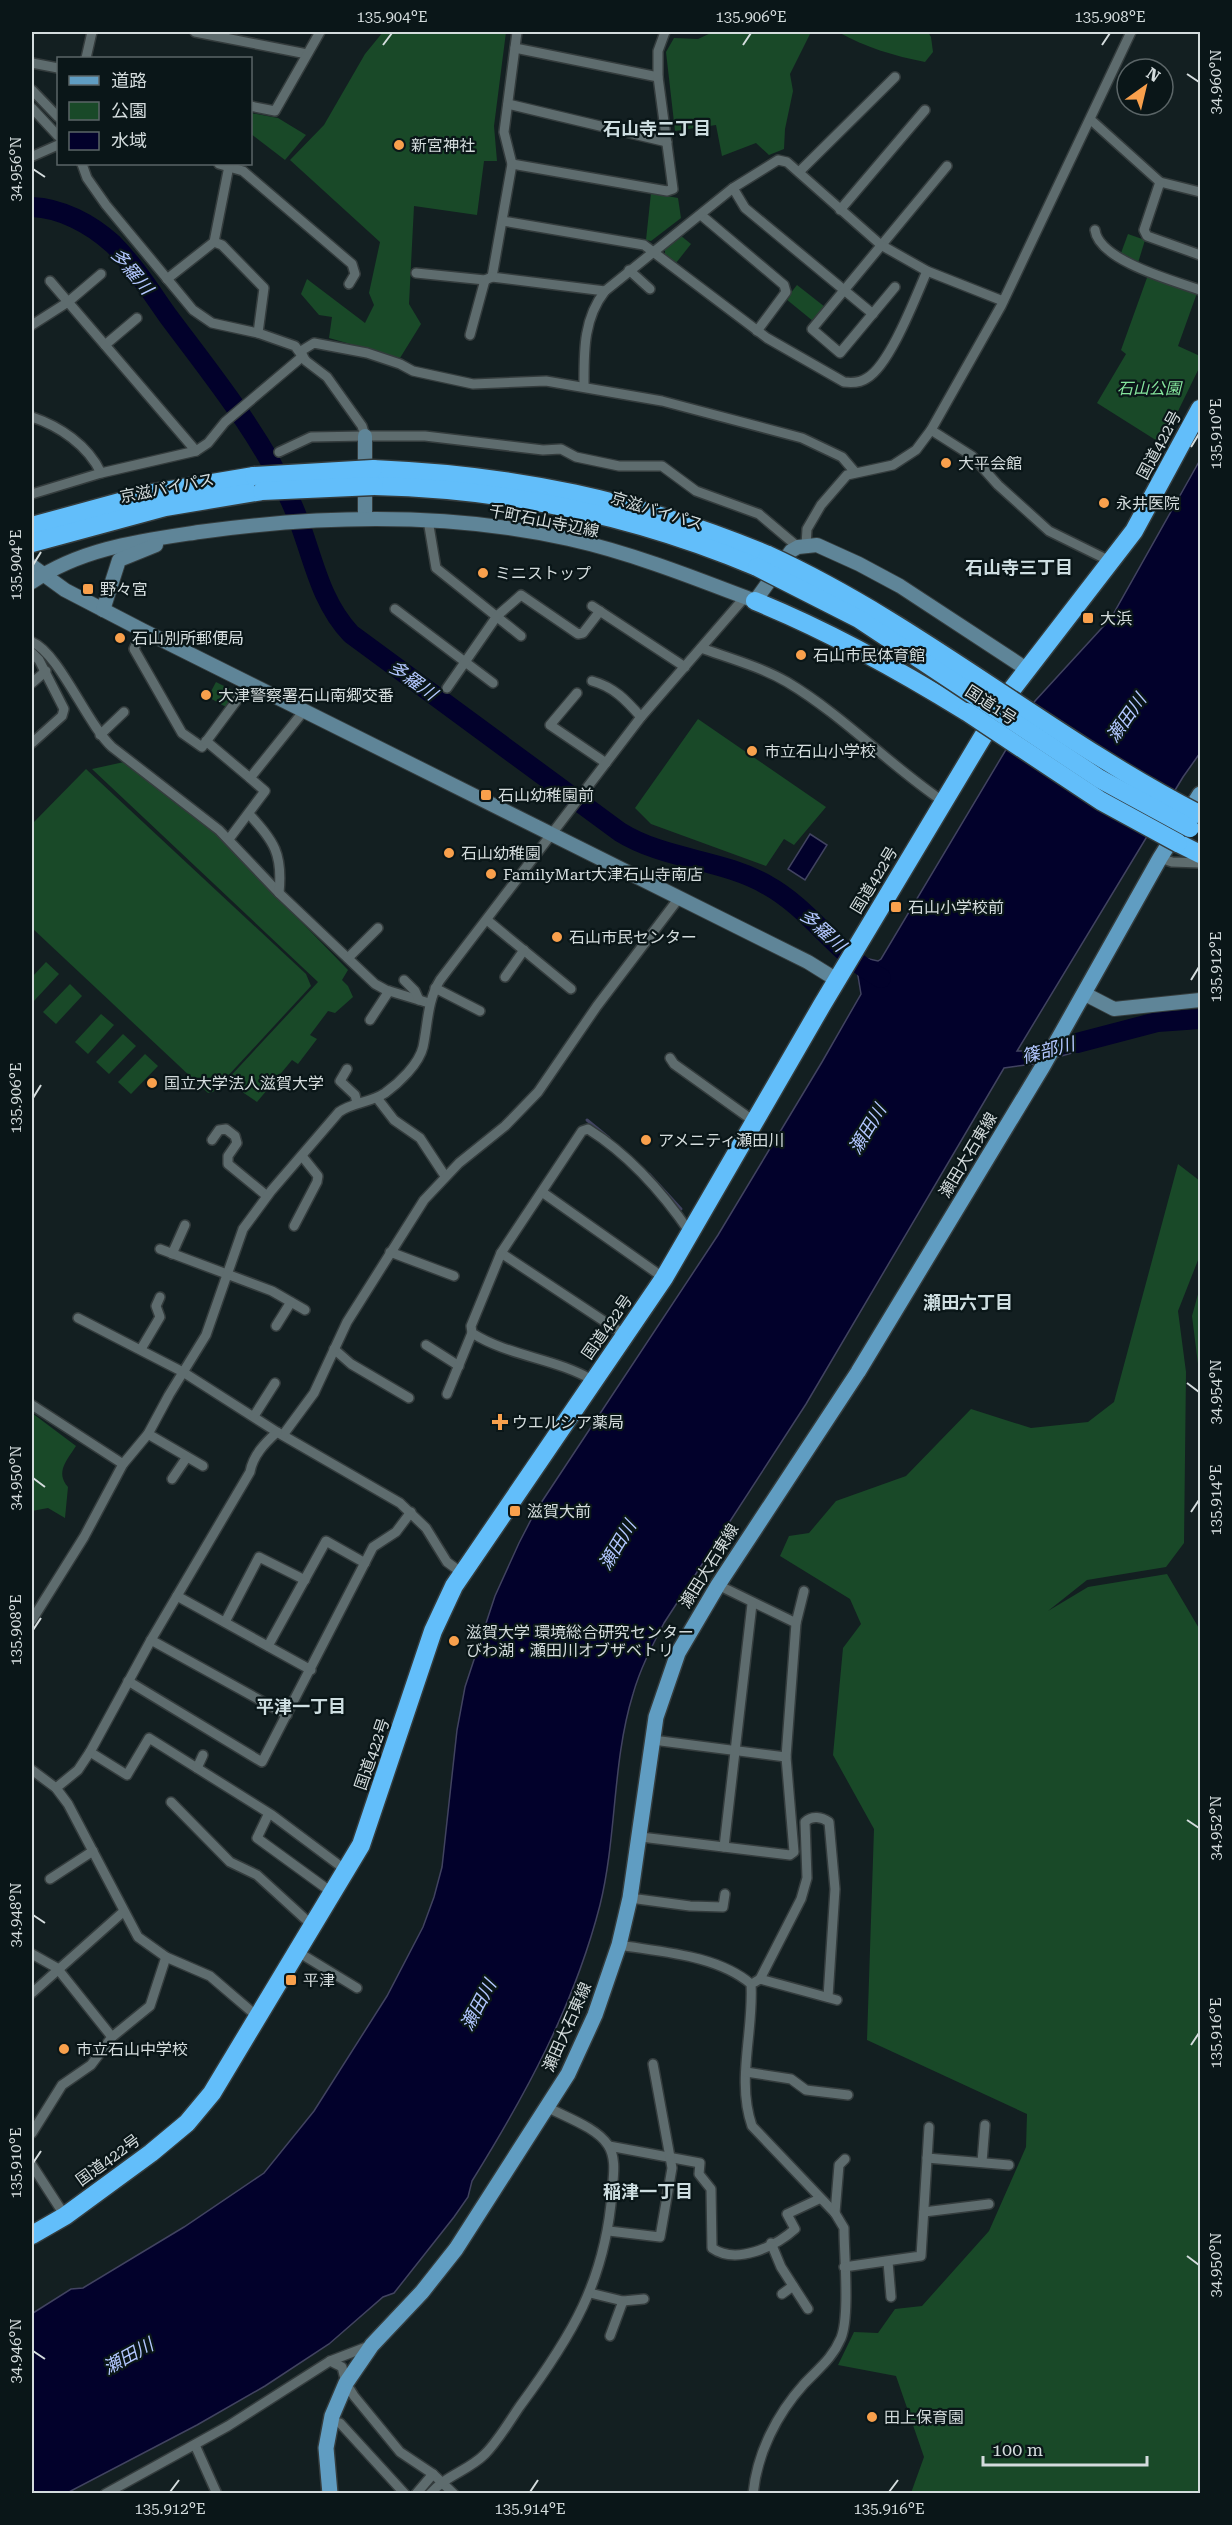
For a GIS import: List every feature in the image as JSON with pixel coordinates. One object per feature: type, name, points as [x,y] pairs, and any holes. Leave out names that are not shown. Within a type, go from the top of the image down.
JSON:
[{"type":"highway","name":"国道422号","points":[[32,2235],[65,2216],[151,2153],[187,2123],[212,2093],[347,1871],[370,1820],[437,1620],[462,1573],[664,1278],[841,972],[1014,688],[1112,562],[1151,502],[1200,409]]},
{"type":"highway","name":"京滋バイパス","points":[[32,526],[153,493],[258,483],[374,477],[565,506],[807,573],[883,615],[1106,763],[1200,815]]},
{"type":"highway","name":"京滋バイパス","points":[[32,543],[258,483]]},
{"type":"highway","name":"京滋バイパス","points":[[762,561],[867,624],[1100,779],[1156,812],[1200,833]]},
{"type":"highway","name":"国道1号","points":[[750,599],[818,628],[894,668],[967,712],[1101,801],[1200,854]]},
{"type":"main road","points":[[365,436],[365,518]]},
{"type":"main road","name":"千町石山寺辺線","points":[[35,574],[103,549],[186,534],[313,520],[365,518],[428,520],[515,529],[571,539],[750,599]]},
{"type":"main road","points":[[103,610],[119,560],[186,534]]},
{"type":"main road","points":[[750,599],[791,551],[802,546],[829,549],[900,586],[1028,670]]},
{"type":"main road","points":[[35,574],[303,712],[808,962],[841,972]]},
{"type":"main road","name":"瀬田大石東線","points":[[330,2493],[326,2448],[332,2416],[346,2383],[372,2345],[445,2265],[547,2107],[585,2039],[619,1945],[630,1898],[641,1838],[652,1740],[669,1673],[692,1627],[858,1372],[1043,1066],[1160,858],[1200,794]]},
{"type":"main road","points":[[1085,994],[1114,1009],[1200,1000]]},
{"type":"street","points":[[86,57],[92,32]]},
{"type":"street","points":[[195,32],[307,54]]},
{"type":"street","points":[[252,106],[275,111],[320,32]]},
{"type":"street","points":[[470,335],[489,278],[503,221],[512,164],[504,132],[517,32]]},
{"type":"street","points":[[512,164],[667,191],[673,189],[674,182],[658,77],[658,51],[665,32]]},
{"type":"street","points":[[279,452],[311,437],[425,436],[543,450],[561,449],[576,457],[619,466],[662,466],[696,491],[759,514],[802,546],[807,529],[821,505],[847,475],[854,471],[893,465],[916,450],[931,430],[1003,301],[1131,32]]},
{"type":"street","points":[[515,48],[658,77]]},
{"type":"street","points":[[32,63],[57,68]]},
{"type":"street","points":[[799,172],[895,77]]},
{"type":"street","points":[[32,90],[57,116]]},
{"type":"street","points":[[508,104],[667,142]]},
{"type":"street","points":[[32,108],[57,135]]},
{"type":"street","points":[[840,210],[925,110]]},
{"type":"street","points":[[1091,120],[1160,182],[1200,192]]},
{"type":"street","points":[[33,156],[57,145]]},
{"type":"street","points":[[584,386],[587,329],[596,303],[605,291],[733,188],[778,160],[787,162],[881,245],[927,271],[1003,301]]},
{"type":"street","points":[[82,165],[87,178],[106,205],[202,318],[224,327],[258,333],[286,342],[302,353],[327,377],[362,426],[365,436]]},
{"type":"street","points":[[167,279],[214,242],[224,165],[243,171],[352,264],[355,274],[349,284]]},
{"type":"street","points":[[895,287],[840,353],[812,329],[946,166]]},
{"type":"street","points":[[1160,182],[1144,230],[1147,237],[1200,255]]},
{"type":"street","points":[[733,188],[745,208],[873,314]]},
{"type":"street","points":[[701,214],[784,285],[786,292],[757,331]]},
{"type":"street","points":[[503,221],[644,245],[757,331],[830,376],[844,382],[857,383],[868,378],[882,363],[927,271]]},
{"type":"street","points":[[1095,230],[1096,237],[1108,249],[1136,266],[1200,290]]},
{"type":"street","points":[[214,242],[222,245],[264,288],[258,333]]},
{"type":"street","points":[[629,270],[650,289]]},
{"type":"street","points":[[416,273],[489,278],[605,291]]},
{"type":"street","points":[[32,326],[68,302],[101,274]]},
{"type":"street","points":[[50,280],[196,451]]},
{"type":"street","points":[[105,345],[137,318]]},
{"type":"street","points":[[32,494],[101,473],[196,451],[208,443],[229,419],[314,343],[367,353],[413,371],[473,384],[546,381],[662,401],[802,438],[842,457],[854,471]]},
{"type":"street","points":[[32,417],[55,426],[69,436],[89,454],[101,473]]},
{"type":"street","points":[[931,430],[972,456],[998,485],[1050,531],[1112,562]]},
{"type":"street","points":[[428,520],[436,568],[521,636]]},
{"type":"street","points":[[447,688],[497,616],[521,595],[578,634],[583,633],[596,608],[685,667]]},
{"type":"street","points":[[32,1620],[84,1537],[123,1464],[148,1434],[206,1335],[243,1229],[267,1196],[339,1112],[357,1103],[377,1098],[405,1075],[419,1056],[424,1001],[641,717],[701,648],[750,599]]},
{"type":"street","points":[[395,609],[493,683]]},
{"type":"street","points":[[142,630],[134,649],[182,733],[202,747],[249,684]]},
{"type":"street","points":[[32,642],[46,652],[100,735],[112,747],[229,839],[279,892],[375,984],[389,991],[424,1001]]},
{"type":"street","points":[[701,648],[785,681],[845,723],[920,786],[944,802]]},
{"type":"street","points":[[32,653],[46,671],[64,709],[62,716],[32,743]]},
{"type":"street","points":[[32,683],[46,671]]},
{"type":"street","points":[[592,681],[607,686],[624,698],[641,717]]},
{"type":"street","points":[[577,693],[549,725],[606,763]]},
{"type":"street","points":[[100,735],[124,712]]},
{"type":"street","points":[[250,778],[303,712]]},
{"type":"street","points":[[206,741],[265,791],[229,839]]},
{"type":"street","points":[[249,814],[273,840],[281,867],[279,892]]},
{"type":"street","points":[[1160,858],[1172,862],[1200,863]]},
{"type":"street","points":[[56,1788],[78,1770],[90,1752],[151,1640],[250,1472],[252,1463],[265,1443],[280,1434],[314,1393],[347,1322],[424,1200],[445,1176],[505,1126],[538,1092],[597,1006],[679,898]]},
{"type":"street","points":[[487,920],[571,989]]},
{"type":"street","points":[[348,958],[378,928]]},
{"type":"street","points":[[504,977],[524,950]]},
{"type":"street","points":[[404,980],[424,1001]]},
{"type":"street","points":[[435,988],[480,1011]]},
{"type":"street","points":[[370,1020],[389,991]]},
{"type":"street","points":[[670,1058],[674,1064],[755,1122]]},
{"type":"street","points":[[347,1069],[339,1081],[355,1095],[357,1103]]},
{"type":"street","points":[[377,1098],[394,1120],[420,1138],[445,1176]]},
{"type":"street","points":[[212,1140],[219,1130],[226,1129],[236,1136],[237,1143],[228,1156],[228,1164],[267,1196]]},
{"type":"street","points":[[447,1394],[472,1333],[471,1326],[501,1253],[582,1131],[588,1129],[659,1189],[691,1234]]},
{"type":"street","points":[[294,1226],[318,1176],[302,1156]]},
{"type":"street","points":[[543,1192],[664,1278]]},
{"type":"street","points":[[172,1254],[185,1225]]},
{"type":"street","points":[[160,1249],[225,1276],[272,1291],[305,1310]]},
{"type":"street","points":[[390,1252],[454,1276]]},
{"type":"street","points":[[501,1253],[625,1335]]},
{"type":"street","points":[[141,1349],[160,1317],[156,1306],[160,1297]]},
{"type":"street","points":[[276,1326],[291,1302]]},
{"type":"street","points":[[78,1318],[183,1372],[280,1434],[388,1495],[411,1512],[426,1528],[447,1562],[462,1573]]},
{"type":"street","points":[[472,1333],[504,1349],[566,1368],[594,1381]]},
{"type":"street","points":[[426,1345],[459,1366]]},
{"type":"street","points":[[334,1349],[351,1364],[410,1398]]},
{"type":"street","points":[[254,1416],[276,1383]]},
{"type":"street","points":[[32,1405],[123,1464]]},
{"type":"street","points":[[148,1434],[203,1466]]},
{"type":"street","points":[[172,1479],[187,1457]]},
{"type":"street","points":[[128,1681],[262,1762],[373,1547],[396,1532],[411,1512]]},
{"type":"street","points":[[268,1646],[326,1541],[365,1563]]},
{"type":"street","points":[[225,1622],[259,1557],[304,1580]]},
{"type":"street","points":[[718,1585],[752,1604],[796,1623]]},
{"type":"street","points":[[641,1838],[790,1855],[794,1852],[786,1757],[796,1623],[804,1591]]},
{"type":"street","points":[[177,1596],[311,1670]]},
{"type":"street","points":[[724,1847],[752,1604]]},
{"type":"street","points":[[151,1640],[287,1715]]},
{"type":"street","points":[[90,1752],[126,1774],[148,1738],[268,1815],[347,1871]]},
{"type":"street","points":[[652,1740],[786,1757]]},
{"type":"street","points":[[197,1768],[203,1755]]},
{"type":"street","points":[[32,1770],[56,1788],[93,1851],[138,1937],[166,1957],[210,1976],[259,2018]]},
{"type":"street","points":[[171,1802],[230,1862],[257,1875],[314,1927]]},
{"type":"street","points":[[268,1815],[257,1838],[334,1894]]},
{"type":"street","points":[[751,1984],[760,1979],[801,1899],[807,1878],[806,1822],[810,1818],[823,1818],[829,1822],[835,1888],[832,1998],[760,1979]]},
{"type":"street","points":[[51,1880],[93,1851]]},
{"type":"street","points":[[630,1898],[690,1906],[723,1907],[725,1894]]},
{"type":"street","points":[[32,1993],[57,1968],[123,1912]]},
{"type":"street","points":[[619,1945],[687,1957],[741,1975],[751,1984],[752,2006],[746,2072],[748,2115],[752,2126],[819,2199],[835,2213],[844,2228],[842,2336],[822,2369],[805,2383],[779,2417],[757,2466],[753,2493]]},
{"type":"street","points":[[298,1952],[357,1988]]},
{"type":"street","points":[[32,1954],[57,1968],[112,2037]]},
{"type":"street","points":[[32,2133],[62,2085],[91,2065],[112,2037],[150,2006],[166,1957]]},
{"type":"street","points":[[609,2231],[660,2237],[672,2168],[653,2064]]},
{"type":"street","points":[[746,2072],[791,2079],[807,2090],[848,2095]]},
{"type":"street","points":[[430,2493],[442,2480],[465,2469],[486,2454],[560,2352],[590,2293],[609,2231],[615,2161],[609,2146],[596,2133],[547,2107]]},
{"type":"street","points":[[982,2162],[985,2125]]},
{"type":"street","points":[[844,2267],[921,2256],[929,2127]]},
{"type":"street","points":[[609,2146],[700,2163],[699,2174],[711,2189],[712,2248],[723,2255],[748,2254],[771,2243],[795,2229],[787,2214],[819,2199]]},
{"type":"street","points":[[927,2158],[1009,2165]]},
{"type":"street","points":[[835,2213],[839,2165],[845,2159]]},
{"type":"street","points":[[32,2164],[65,2216]]},
{"type":"street","points":[[924,2212],[989,2204]]},
{"type":"street","points":[[771,2243],[780,2267],[808,2309]]},
{"type":"street","points":[[888,2262],[891,2297]]},
{"type":"street","points":[[782,2294],[793,2286]]},
{"type":"street","points":[[590,2293],[623,2301],[644,2299]]},
{"type":"street","points":[[610,2336],[623,2301]]},
{"type":"street","points":[[105,2493],[195,2445],[330,2361],[372,2345]]},
{"type":"street","points":[[330,2361],[342,2367],[346,2383],[400,2452],[442,2480],[453,2493]]},
{"type":"street","points":[[340,2423],[405,2493]]},
{"type":"street","points":[[195,2445],[213,2492]]},
{"type":"street","points":[[416,2493],[433,2474]]},
{"type":"green space","points":[[383,32],[506,32],[494,126],[497,161],[484,161],[477,215],[414,206],[409,304],[421,324],[400,358],[329,338],[332,317],[319,315],[301,294],[307,279],[365,323],[374,305],[369,293],[380,242],[290,160],[324,125],[365,54]]},
{"type":"green space","points":[[713,32],[811,32],[790,74],[793,91],[785,129],[784,149],[769,155],[756,143],[722,156],[716,125],[675,131],[666,52],[674,38],[698,39]]},
{"type":"green space","points":[[838,32],[928,32],[933,52],[925,62],[913,60],[869,47]]},
{"type":"green space","points":[[252,113],[278,118],[306,135],[285,160],[252,135]]},
{"type":"green space","points":[[651,193],[678,198],[681,218],[651,241],[646,240]]},
{"type":"green space","points":[[1128,234],[1145,240],[1138,263],[1121,253]]},
{"type":"green space","points":[[680,235],[691,244],[676,263],[665,254],[665,248]]},
{"type":"green space","name":"石山公園","points":[[1148,275],[1197,293],[1178,346],[1200,356],[1200,366],[1162,444],[1097,403],[1126,354],[1121,350]]},
{"type":"green space","points":[[797,285],[825,307],[813,321],[786,299]]},
{"type":"green space","points":[[216,682],[234,691],[226,707],[208,697]]},
{"type":"green space","points":[[698,719],[826,807],[794,845],[784,839],[766,866],[651,824],[635,808]]},
{"type":"green space","points":[[124,762],[214,832],[348,970],[342,980],[353,997],[335,1013],[328,1011],[310,1035],[317,1039],[298,1064],[292,1060],[257,1102],[226,1081],[318,982],[92,769]]},
{"type":"green space","points":[[86,769],[306,974],[311,986],[213,1092],[208,1093],[32,928],[32,824]]},
{"type":"green space","points":[[46,962],[59,974],[33,1002],[32,977]]},
{"type":"green space","points":[[70,984],[82,996],[56,1024],[43,1012]]},
{"type":"green space","points":[[101,1014],[114,1025],[88,1054],[75,1042]]},
{"type":"green space","points":[[123,1034],[136,1046],[109,1074],[96,1062]]},
{"type":"green space","points":[[145,1054],[158,1066],[131,1094],[118,1082]]},
{"type":"green space","points":[[1178,1164],[1200,1181],[1200,1255],[1178,1311],[1186,1372],[1184,1543],[1166,1567],[1087,1580],[1048,1611],[1088,1587],[1167,1574],[1200,1630],[1200,2493],[911,2493],[924,2457],[896,2376],[838,2365],[854,2332],[878,2333],[895,2309],[922,2306],[989,2231],[1026,2147],[1027,2114],[867,2040],[874,1829],[833,1755],[843,1648],[861,1624],[850,1599],[780,1556],[789,1536],[809,1533],[836,1501],[906,1476],[971,1409],[1031,1428],[1088,1422],[1114,1402]]},
{"type":"green space","points":[[1200,1287],[1200,1380],[1192,1316]]},
{"type":"green space","points":[[32,1413],[76,1446],[62,1471],[64,1482],[68,1487],[65,1518],[48,1508],[32,1511]]},
{"type":"water","name":"瀬田川","points":[[1200,460],[1200,753],[1183,777],[1017,1051],[1028,1051],[1101,1030],[1104,1044],[1033,1064],[1004,1068],[806,1404],[664,1623],[639,1676],[626,1720],[605,1879],[600,1905],[577,1978],[529,2082],[472,2181],[468,2197],[394,2293],[383,2297],[329,2344],[265,2386],[197,2425],[67,2493],[32,2494],[33,2313],[71,2289],[83,2288],[184,2227],[264,2173],[314,2111],[387,1996],[423,1927],[434,1897],[442,1867],[457,1730],[465,1687],[495,1596],[535,1512],[718,1235],[822,1062],[861,994],[857,970],[865,958],[878,961],[881,959],[1035,701],[1111,618]]},
{"type":"water","points":[[810,834],[827,845],[805,880],[788,869]]},
{"type":"waterway","name":"多羅川","points":[[32,207],[65,214],[95,230],[113,244],[135,270],[235,406],[265,453],[291,502],[322,588],[339,620],[351,634],[620,832],[656,848],[750,876],[767,885],[797,907],[851,958],[881,978]]},
{"type":"waterway","name":"篠部川","points":[[1077,1043],[1157,1022],[1200,1019]]},
{"type":"waterway","points":[[587,1120],[609,1138]]},
{"type":"waterway","points":[[649,1174],[681,1209]]},
{"type":"place","name":"新宮神社","points":[[399,145]]},
{"type":"place","name":"大平会館","points":[[946,463]]},
{"type":"place","name":"永井医院","points":[[1104,503]]},
{"type":"place","name":"ミニストップ","points":[[483,573]]},
{"type":"place","name":"野々宮","points":[[88,589]]},
{"type":"place","name":"大浜","points":[[1088,618]]},
{"type":"place","name":"石山別所郵便局","points":[[120,638]]},
{"type":"place","name":"石山市民体育館","points":[[801,655]]},
{"type":"place","name":"大津警察署石山南郷交番","points":[[206,695]]},
{"type":"place","name":"市立石山小学校","points":[[752,751]]},
{"type":"place","name":"石山幼稚園前","points":[[486,795]]},
{"type":"place","name":"石山幼稚園","points":[[449,853]]},
{"type":"place","name":"FamilyMart大津石山寺南店","points":[[491,874]]},
{"type":"place","name":"石山小学校前","points":[[896,907]]},
{"type":"place","name":"石山市民センター","points":[[557,937]]},
{"type":"place","name":"国立大学法人滋賀大学","points":[[152,1083]]},
{"type":"place","name":"アメニティ瀬田川","points":[[646,1140]]},
{"type":"place","name":"ウエルシア薬局","points":[[500,1422]]},
{"type":"place","name":"滋賀大前","points":[[515,1511]]},
{"type":"place","name":"滋賀大学 環境総合研究センター びわ湖・瀬田川オブザベトリ","points":[[454,1641]]},
{"type":"place","name":"平津","points":[[291,1980]]},
{"type":"place","name":"市立石山中学校","points":[[64,2049]]},
{"type":"place","name":"田上保育園","points":[[872,2417]]},
{"type":"district","name":"石山寺二丁目","points":[[657,128]]},
{"type":"district","name":"石山寺三丁目","points":[[1019,567]]},
{"type":"district","name":"瀬田六丁目","points":[[968,1302]]},
{"type":"district","name":"平津一丁目","points":[[301,1706]]},
{"type":"district","name":"稲津一丁目","points":[[648,2191]]}]
